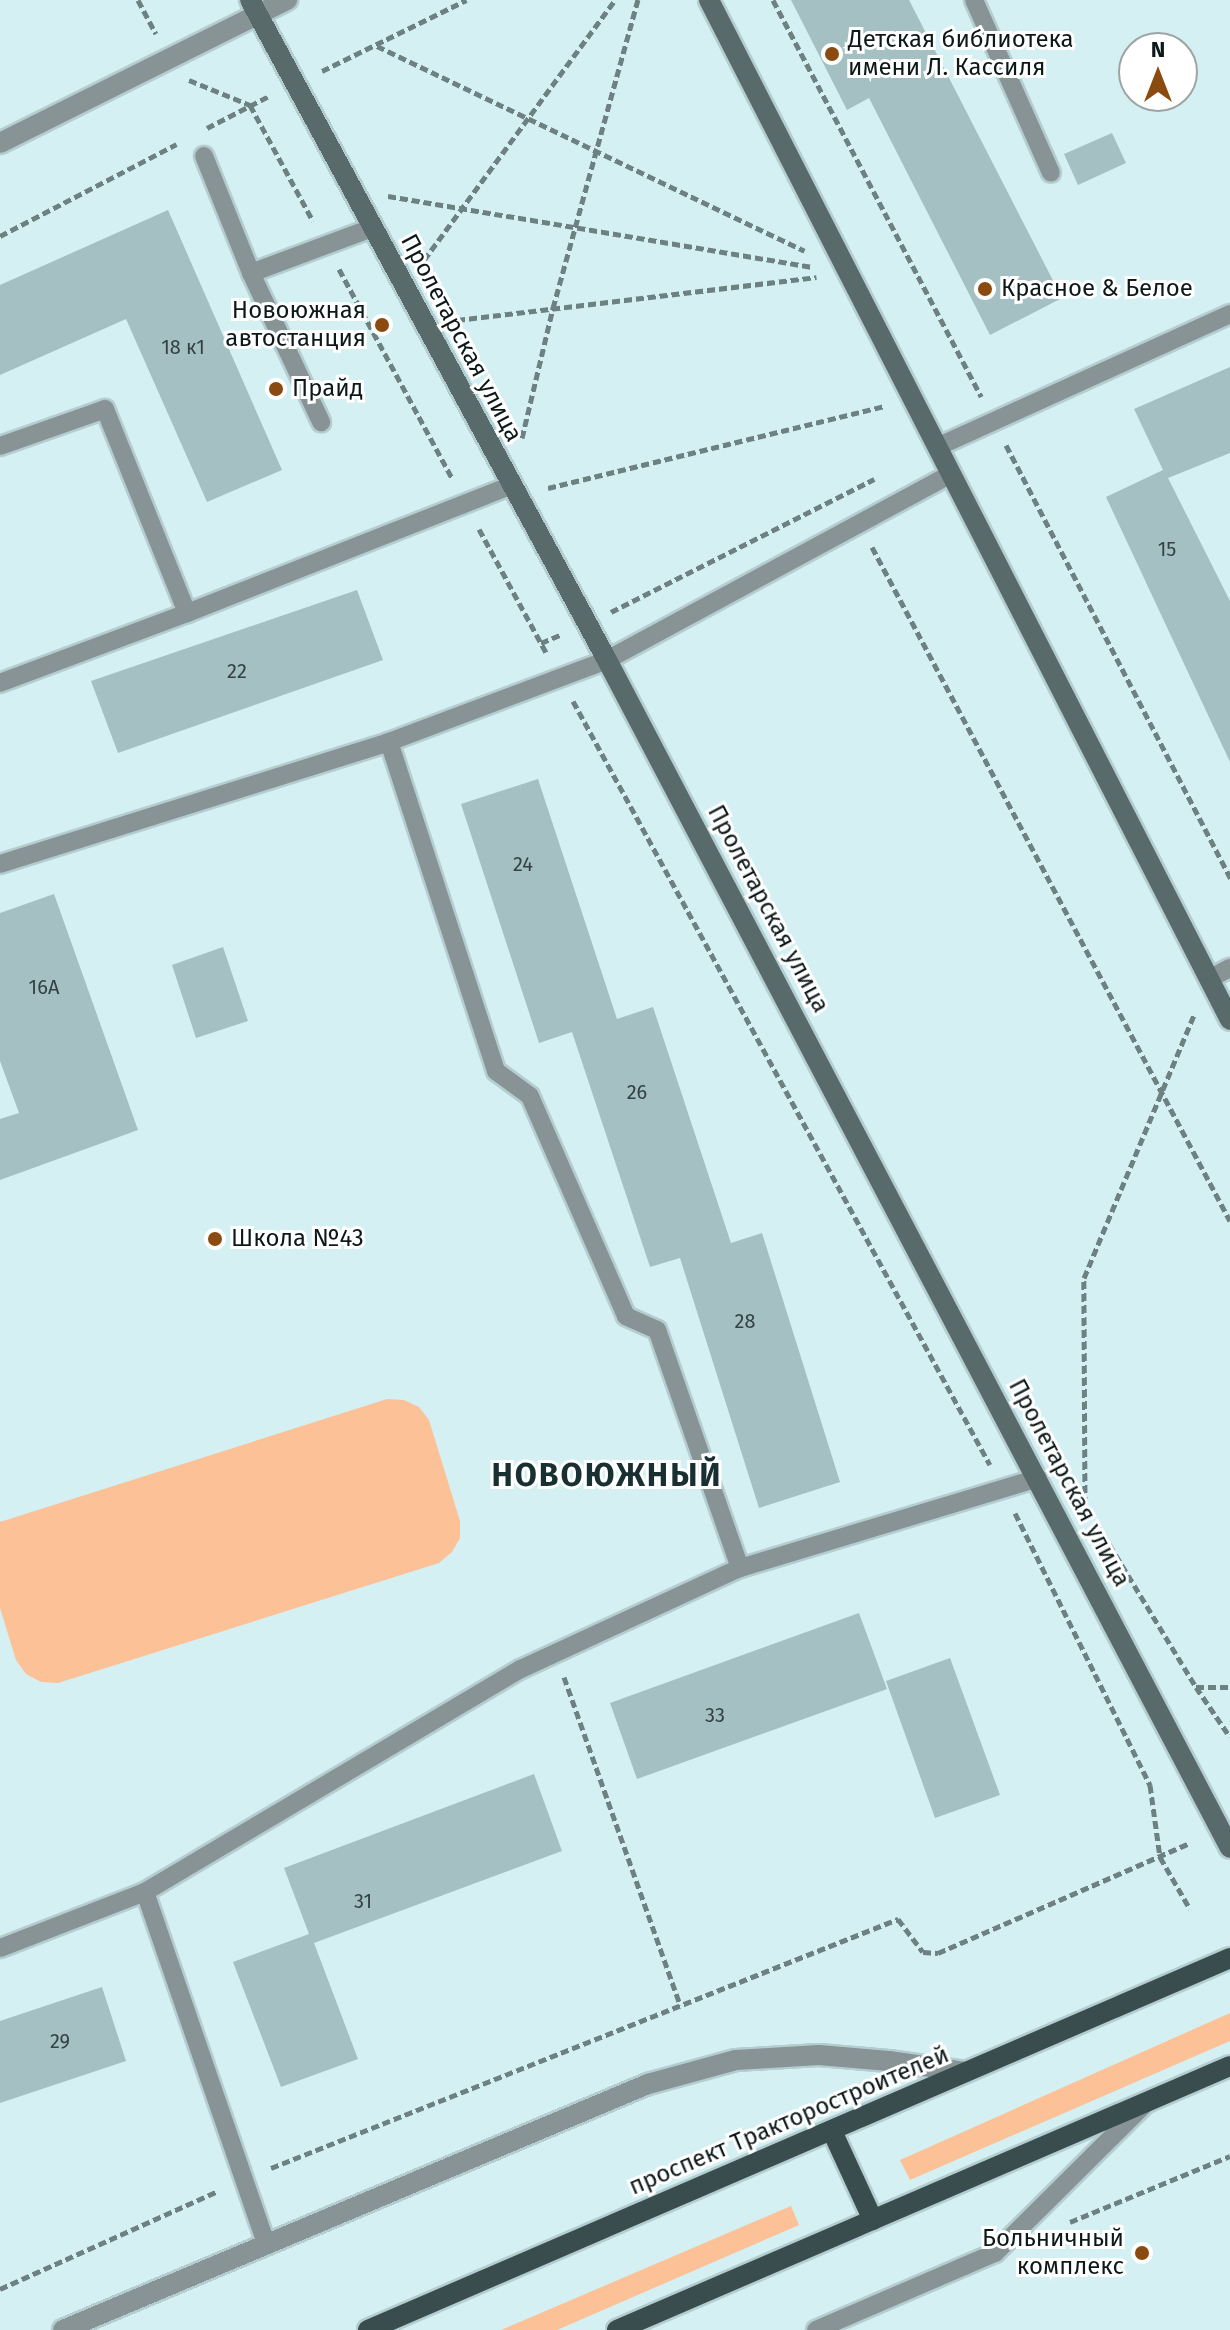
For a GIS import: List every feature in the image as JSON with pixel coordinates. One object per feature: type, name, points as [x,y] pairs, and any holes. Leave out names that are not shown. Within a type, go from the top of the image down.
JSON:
[{"type":"main road","name":"проспект Тракторостроителей","points":[[368,2330],[1230,1958]]},
{"type":"main road","points":[[617,2330],[1230,2066]]},
{"type":"main road","points":[[832,2131],[873,2220]]},
{"type":"street","points":[[0,143],[169,59],[254,7],[287,0]]},
{"type":"street","points":[[709,0],[1230,1020]]},
{"type":"street","name":"Пролетарская улица","points":[[254,7],[607,660],[1230,1848]]},
{"type":"street","points":[[63,2330],[648,2084],[736,2060],[819,2055],[965,2072]]},
{"type":"lane","points":[[974,0],[1051,173]]},
{"type":"lane","points":[[204,156],[251,273],[321,422]]},
{"type":"lane","points":[[251,273],[372,228]]},
{"type":"lane","points":[[937,447],[1230,314]]},
{"type":"lane","points":[[0,446],[105,409],[187,613]]},
{"type":"lane","points":[[0,864],[389,742],[607,660],[951,474]]},
{"type":"lane","points":[[0,683],[465,503],[513,491]]},
{"type":"lane","points":[[389,742],[496,1071],[530,1096],[626,1316],[657,1330],[740,1568]]},
{"type":"lane","points":[[1209,979],[1230,968]]},
{"type":"lane","points":[[0,1948],[145,1892],[521,1669],[740,1568],[1038,1478]]},
{"type":"lane","points":[[145,1892],[266,2243]]},
{"type":"lane","points":[[816,2330],[995,2253],[1149,2100]]},
{"type":"path","points":[[138,0],[180,77],[250,105],[1003,1489],[1150,1785],[1160,1857],[1190,1909]]},
{"type":"path","points":[[195,134],[466,0]]},
{"type":"path","points":[[404,287],[615,0]]},
{"type":"path","points":[[638,0],[553,308],[513,491],[913,399]]},
{"type":"path","points":[[377,46],[529,116],[848,273]]},
{"type":"path","points":[[0,236],[181,142]]},
{"type":"path","points":[[351,191],[463,207],[848,273]]},
{"type":"path","points":[[424,324],[848,273]]},
{"type":"path","points":[[541,643],[587,624],[881,475]]},
{"type":"path","points":[[860,523],[1230,1221]]},
{"type":"path","points":[[1093,1518],[1085,1505],[1084,1278],[1209,979]]},
{"type":"path","points":[[1101,1531],[1230,1737]]},
{"type":"path","points":[[556,1654],[680,2005]]},
{"type":"path","points":[[1196,1687],[1230,1687]]},
{"type":"path","points":[[0,2289],[242,2180],[898,1919],[923,1952],[938,1953],[1190,1843]]},
{"type":"path","points":[[1069,2223],[1230,2156]]},
{"type":"shaded area","points":[[387,1399],[404,1400],[419,1407],[429,1420],[460,1521],[460,1538],[452,1552],[439,1563],[58,1683],[41,1682],[26,1674],[16,1660],[0,1608],[0,1522]]},
{"type":"shaded area","points":[[1230,2013],[1230,2041],[910,2180],[900,2160]]},
{"type":"shaded area","points":[[791,2206],[799,2225],[557,2330],[501,2330]]},
{"type":"building","points":[[791,0],[909,0],[1062,298],[990,335],[869,98],[847,110]]},
{"type":"building","points":[[1112,133],[1126,163],[1078,185],[1064,154]]},
{"type":"building","points":[[168,210],[282,470],[207,502],[126,319],[0,375],[0,285]]},
{"type":"building","points":[[1230,367],[1230,453],[1168,478],[1230,601],[1230,762],[1106,497],[1163,470],[1134,409]]},
{"type":"building","points":[[357,590],[383,660],[118,753],[91,681]]},
{"type":"building","points":[[538,779],[617,1019],[653,1007],[731,1243],[762,1233],[840,1482],[759,1508],[680,1258],[650,1267],[572,1032],[539,1043],[461,804]]},
{"type":"building","points":[[54,894],[138,1130],[0,1180],[0,1119],[19,1113],[0,1061],[0,913]]},
{"type":"building","points":[[223,947],[248,1021],[196,1038],[172,965]]},
{"type":"building","points":[[859,1613],[887,1689],[637,1779],[610,1703]]},
{"type":"building","points":[[950,1658],[1000,1795],[935,1818],[886,1681]]},
{"type":"building","points":[[534,1774],[562,1851],[314,1943],[358,2059],[281,2087],[233,1962],[309,1934],[284,1868]]},
{"type":"building","points":[[102,1987],[126,2061],[0,2103],[0,2021]]},
{"type":"place","name":"Детская библиотека имени Л. Кассиля","points":[[832,54]]},
{"type":"place","name":"Красное & Белое","points":[[985,289]]},
{"type":"place","name":"Новоюжная автостанция","points":[[382,325]]},
{"type":"place","name":"Прайд","points":[[276,389]]},
{"type":"place","name":"Школа №43","points":[[215,1239]]},
{"type":"place","name":"Больничный комплекс","points":[[1142,2253]]},
{"type":"district","name":"НОВОЮЖНЫЙ","points":[[607,1475]]}]
